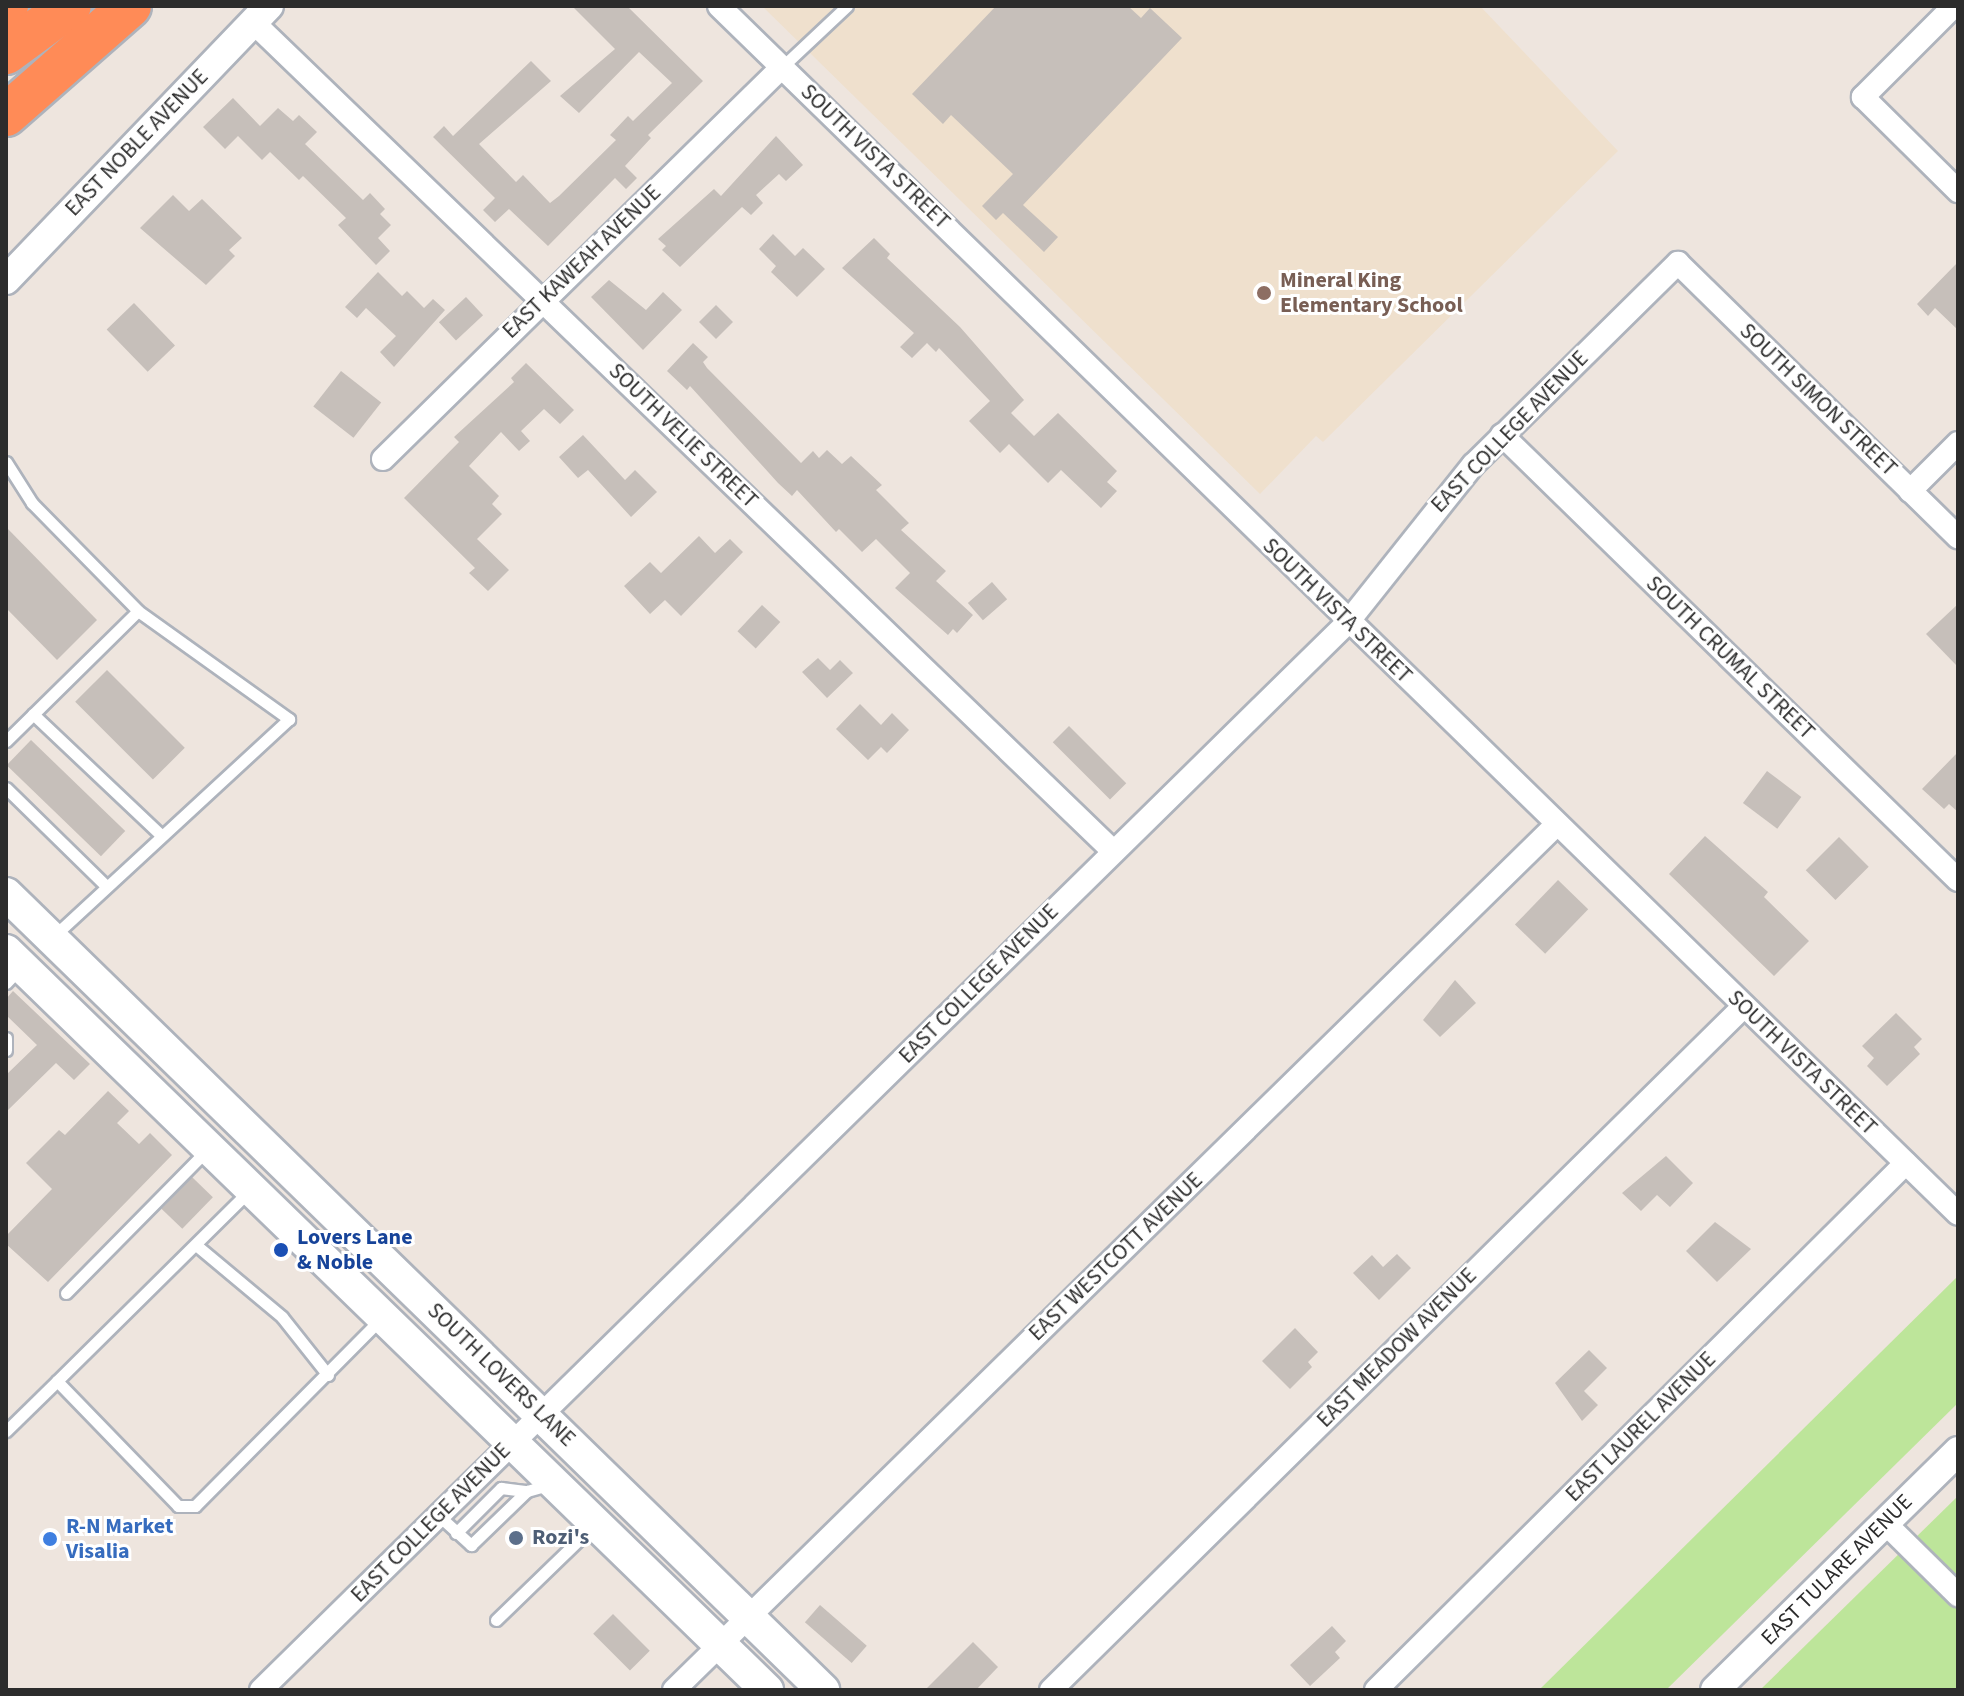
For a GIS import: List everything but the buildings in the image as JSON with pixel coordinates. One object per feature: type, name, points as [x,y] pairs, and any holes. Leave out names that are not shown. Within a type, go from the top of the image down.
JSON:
[{"type":"highway","points":[[6,53],[70,6]]},
{"type":"highway","points":[[6,115],[130,6]]},
{"type":"main road","name":"SOUTH LOVERS LANE","points":[[6,894],[823,1690]]},
{"type":"main road","points":[[6,921],[30,936],[53,938]]},
{"type":"main road","points":[[11,967],[37,962],[51,967],[136,1047],[196,1079]]},
{"type":"main road","name":"SOUTH LOVERS LANE","points":[[11,967],[210,1147],[513,1441],[541,1487],[595,1523],[767,1690]]},
{"type":"street","name":"SOUTH VISTA STREET","points":[[719,6],[1958,1214]]},
{"type":"street","points":[[1954,6],[1863,97],[1958,191]]},
{"type":"street","name":"EAST NOBLE AVENUE","points":[[6,280],[261,14]]},
{"type":"street","name":"SOUTH VELIE STREET","points":[[261,14],[543,301],[1113,851]]},
{"type":"street","name":"EAST KAWEAH AVENUE","points":[[383,459],[782,67]]},
{"type":"street","name":"EAST COLLEGE AVENUE","points":[[261,1690],[1348,622],[1438,505],[1502,435],[1678,263]]},
{"type":"street","name":"SOUTH SIMON STREET","points":[[1678,263],[1958,537]]},
{"type":"street","name":"SOUTH CRUMAL STREET","points":[[1502,435],[1958,880]]},
{"type":"street","points":[[1910,491],[1958,443]]},
{"type":"street","name":"EAST WESTCOTT AVENUE","points":[[674,1690],[1557,824]]},
{"type":"street","name":"EAST MEADOW AVENUE","points":[[1051,1690],[1743,1007]]},
{"type":"street","name":"EAST LAUREL AVENUE","points":[[1376,1690],[1906,1163]]},
{"type":"street","name":"EAST TULARE AVENUE","points":[[1715,1690],[1958,1451]]},
{"type":"street","points":[[1885,1523],[1958,1595]]},
{"type":"lane","points":[[782,67],[847,6]]},
{"type":"lane","points":[[6,462],[32,503],[138,611],[289,719],[105,885],[53,938]]},
{"type":"lane","points":[[6,741],[138,611]]},
{"type":"lane","points":[[33,714],[161,835]]},
{"type":"lane","points":[[6,788],[105,885]]},
{"type":"lane","points":[[6,1038],[6,1050]]},
{"type":"lane","points":[[66,1293],[210,1147]]},
{"type":"lane","points":[[6,1431],[252,1188]]},
{"type":"lane","points":[[196,1245],[282,1317],[328,1375]]},
{"type":"lane","points":[[57,1381],[186,1509],[328,1375],[383,1317]]},
{"type":"lane","points":[[456,1533],[501,1488],[541,1487]]},
{"type":"lane","points":[[438,1515],[466,1543],[476,1542],[541,1487]]},
{"type":"lane","points":[[496,1620],[595,1523]]},
{"type":"shaded area","name":"Mineral King Elementary School","points":[[762,6],[1480,6],[1618,151],[1323,442],[1316,436],[1260,494]]},
{"type":"green space","points":[[1958,1276],[1958,1403],[1666,1690],[1539,1690]]},
{"type":"green space","points":[[1958,1496],[1958,1690],[1760,1690]]},
{"type":"place","name":"Mineral King Elementary School","points":[[1264,293]]},
{"type":"place","name":"Lovers Lane & Noble","points":[[281,1250]]},
{"type":"place","name":"Rozi's","points":[[516,1538]]},
{"type":"place","name":"R-N Market Visalia","points":[[50,1539]]}]
